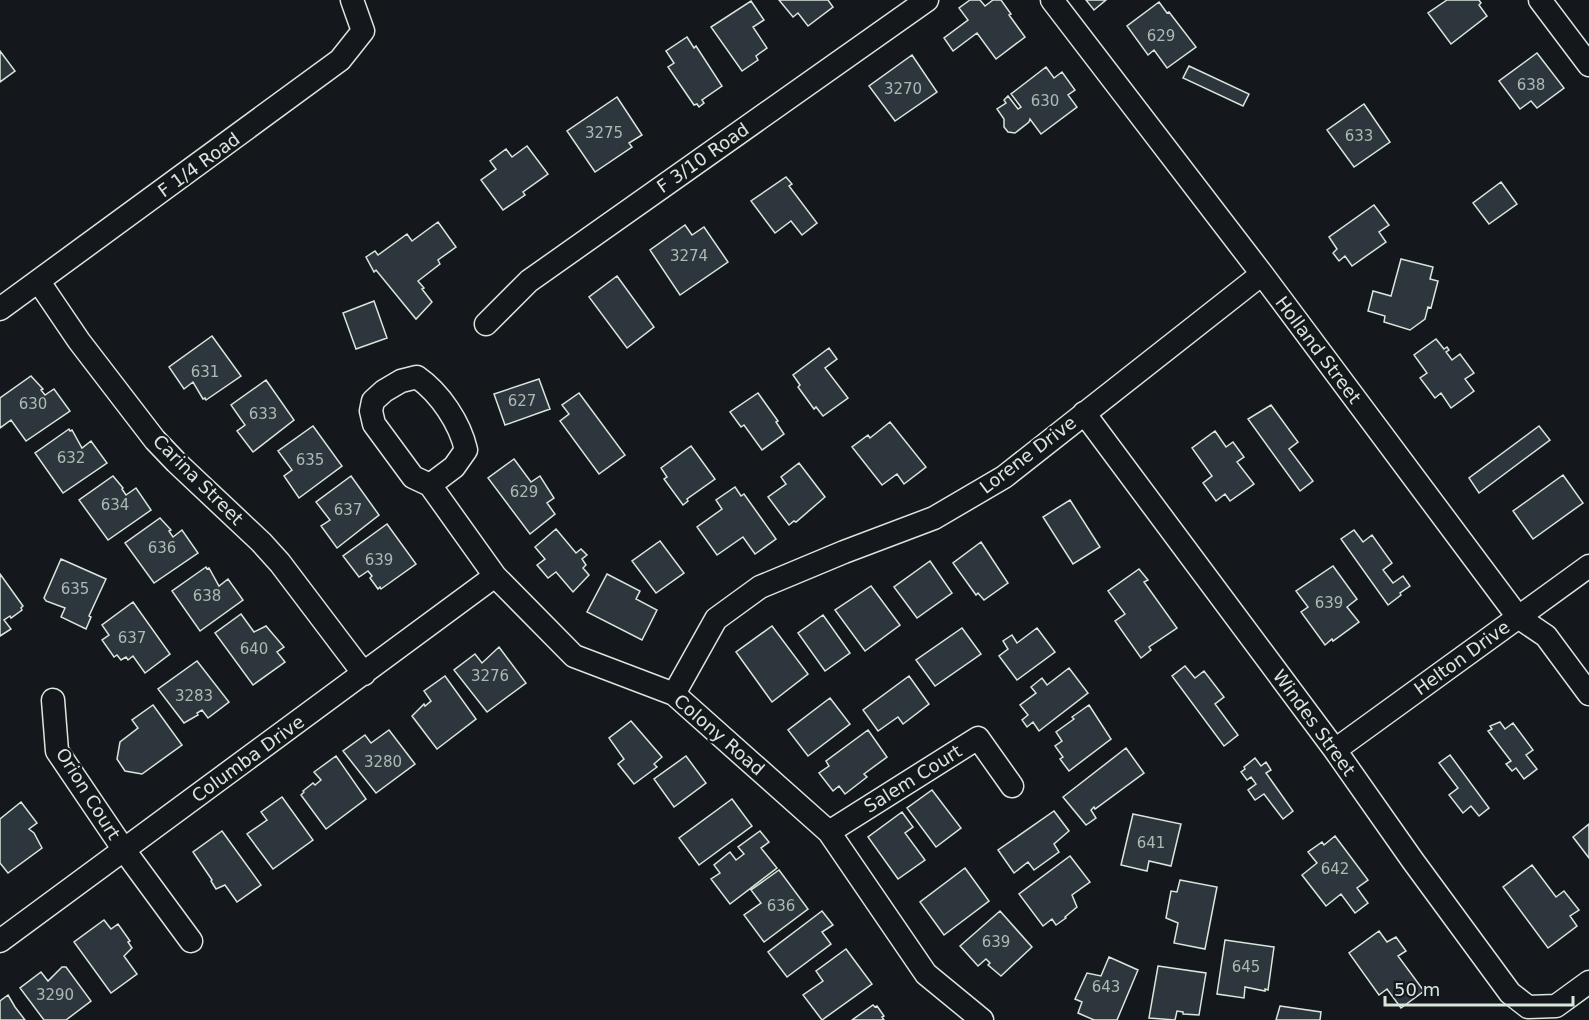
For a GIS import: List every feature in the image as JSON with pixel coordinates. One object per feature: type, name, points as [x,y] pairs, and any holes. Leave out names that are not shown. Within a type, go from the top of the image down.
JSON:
[{"type":"street","name":"F 1/4 Road","points":[[0,309],[340,60],[363,32],[352,0]]},
{"type":"street","name":"F 3/10 Road","points":[[486,324],[529,281],[927,0]]},
{"type":"street","name":"Holland Street","points":[[1052,0],[1262,274],[1518,617],[1546,636],[1589,694]]},
{"type":"street","points":[[1540,0],[1589,65]]},
{"type":"street","name":"Lorene Drive","points":[[674,694],[716,619],[760,587],[934,518],[1004,477],[1262,274]]},
{"type":"street","name":"Carina Street","points":[[39,282],[79,340],[155,440],[280,563],[364,674]]},
{"type":"street","name":"Colony Road","points":[[430,485],[454,468],[466,450],[462,434],[431,387],[417,377],[401,381],[373,401],[371,411],[374,424],[413,477],[430,485],[495,576],[574,656],[674,694],[829,832],[926,974],[982,1020]]},
{"type":"street","name":"Windes Street","points":[[1084,413],[1335,750],[1510,993],[1528,1007],[1557,1006],[1589,982]]},
{"type":"street","name":"Helton Drive","points":[[1335,750],[1589,566]]},
{"type":"street","name":"Columba Drive","points":[[0,941],[495,576]]},
{"type":"street","name":"Orion Court","points":[[53,700],[57,751],[124,850],[191,941]]},
{"type":"street","name":"Salem Court","points":[[829,832],[978,738],[1012,786]]},
{"type":"building","points":[[779,0],[828,0],[833,7],[808,26],[798,13],[793,17]]},
{"type":"building","points":[[970,0],[980,0],[985,6],[993,0],[1001,0],[1025,37],[996,59],[977,33],[953,51],[944,38],[968,20],[959,8]]},
{"type":"building","points":[[1086,0],[1106,0],[1094,10]]},
{"type":"building","points":[[1447,0],[1479,0],[1481,3],[1479,5],[1487,16],[1451,44],[1428,13]]},
{"type":"building","points":[[751,1],[764,20],[753,27],[767,48],[756,56],[758,60],[742,71],[711,27]]},
{"type":"building","points":[[1159,2],[1196,47],[1167,68],[1154,50],[1148,55],[1127,26]]},
{"type":"building","points":[[687,37],[694,48],[696,46],[722,86],[702,100],[704,103],[699,107],[697,104],[694,105],[668,67],[674,63],[666,51]]},
{"type":"building","points":[[0,51],[15,71],[0,82]]},
{"type":"building","points":[[1537,53],[1564,88],[1537,108],[1531,101],[1520,109],[1499,81]]},
{"type":"building","points":[[912,55],[937,92],[895,121],[869,86]]},
{"type":"building","points":[[1189,66],[1249,94],[1243,106],[1183,78]]},
{"type":"building","points":[[1046,67],[1054,78],[1062,72],[1075,90],[1068,95],[1077,107],[1041,134],[1030,119],[1015,133],[1008,132],[1004,127],[1004,119],[997,109],[1006,103],[1004,100],[1008,96],[1018,109],[1021,107],[1011,94]]},
{"type":"building","points":[[617,97],[642,135],[629,143],[632,147],[595,172],[567,131]]},
{"type":"building","points":[[1364,104],[1390,142],[1354,167],[1327,130]]},
{"type":"building","points":[[527,146],[548,174],[523,192],[525,195],[503,210],[481,180],[496,169],[490,161],[506,149],[512,157]]},
{"type":"building","points":[[786,177],[792,184],[789,186],[817,223],[802,235],[791,221],[775,233],[751,201]]},
{"type":"building","points":[[1501,182],[1517,204],[1489,224],[1473,203]]},
{"type":"building","points":[[1374,205],[1389,225],[1379,232],[1386,242],[1352,266],[1345,256],[1339,261],[1333,253],[1337,249],[1329,237]]},
{"type":"building","points":[[438,222],[456,247],[438,260],[440,264],[418,281],[432,302],[416,319],[376,270],[374,272],[366,257],[375,251],[378,255],[407,234],[412,241]]},
{"type":"building","points":[[685,225],[692,235],[704,227],[728,262],[680,295],[650,250]]},
{"type":"building","points":[[1401,259],[1433,267],[1430,279],[1438,281],[1431,308],[1428,307],[1425,319],[1410,330],[1384,322],[1385,316],[1368,311],[1373,291],[1391,296]]},
{"type":"building","points":[[617,276],[654,327],[627,348],[589,297]]},
{"type":"building","points":[[374,301],[387,338],[356,349],[343,313]]},
{"type":"building","points":[[212,336],[241,376],[206,400],[203,399],[193,382],[184,389],[169,367]]},
{"type":"building","points":[[1436,339],[1444,349],[1447,347],[1449,350],[1446,352],[1452,360],[1460,354],[1474,373],[1465,379],[1474,391],[1451,408],[1441,393],[1435,398],[1420,378],[1427,373],[1414,355]]},
{"type":"building","points":[[829,348],[837,359],[825,368],[848,398],[823,416],[816,407],[814,409],[798,387],[800,385],[793,375]]},
{"type":"building","points":[[31,376],[43,389],[41,390],[45,395],[54,389],[70,411],[26,441],[11,420],[0,428],[0,398]]},
{"type":"building","points":[[539,379],[550,409],[505,425],[494,394]]},
{"type":"building","points":[[266,380],[294,420],[253,452],[237,431],[245,425],[231,405]]},
{"type":"building","points":[[579,393],[625,455],[599,474],[560,421],[569,414],[562,405]]},
{"type":"building","points":[[758,393],[778,421],[776,422],[784,434],[762,450],[744,425],[741,427],[730,412]]},
{"type":"building","points":[[1271,405],[1298,442],[1289,449],[1313,481],[1300,491],[1248,419]]},
{"type":"building","points":[[890,422],[926,467],[904,484],[897,474],[882,485],[852,447],[868,435],[870,438]]},
{"type":"building","points":[[313,426],[342,466],[299,498],[284,476],[292,470],[278,451]]},
{"type":"building","points":[[1539,426],[1550,440],[1479,493],[1469,478]]},
{"type":"building","points":[[69,429],[72,430],[82,448],[91,441],[107,463],[63,493],[35,453]]},
{"type":"building","points":[[1215,431],[1226,447],[1233,442],[1244,457],[1237,462],[1254,484],[1230,501],[1225,494],[1216,501],[1203,483],[1212,476],[1192,448]]},
{"type":"building","points":[[691,446],[715,479],[687,499],[688,501],[683,505],[664,479],[667,477],[661,468]]},
{"type":"building","points":[[514,459],[531,482],[540,476],[554,498],[547,503],[555,514],[530,534],[488,478]]},
{"type":"building","points":[[799,463],[825,497],[796,522],[789,525],[768,497],[786,484],[781,477]]},
{"type":"building","points":[[1563,475],[1583,503],[1533,539],[1513,511]]},
{"type":"building","points":[[113,476],[126,495],[136,488],[151,510],[108,540],[79,500]]},
{"type":"building","points":[[351,476],[379,515],[337,548],[321,526],[330,520],[316,502]]},
{"type":"building","points":[[735,487],[741,496],[744,494],[776,539],[755,554],[743,537],[717,555],[697,527],[722,509],[716,500]]},
{"type":"building","points":[[1070,500],[1100,547],[1073,564],[1043,517]]},
{"type":"building","points":[[160,518],[171,530],[169,531],[173,537],[182,530],[198,553],[154,583],[125,543]]},
{"type":"building","points":[[387,524],[416,564],[378,589],[368,571],[359,577],[343,556]]},
{"type":"building","points":[[556,529],[576,553],[581,549],[587,555],[582,559],[586,565],[583,568],[589,575],[573,592],[556,572],[548,578],[537,565],[545,559],[535,547]]},
{"type":"building","points":[[1354,530],[1363,542],[1372,535],[1392,563],[1383,570],[1393,583],[1403,576],[1410,586],[1388,605],[1341,539]]},
{"type":"building","points":[[660,541],[684,573],[656,593],[632,561]]},
{"type":"building","points":[[981,542],[1008,583],[984,600],[978,593],[976,595],[953,563]]},
{"type":"building","points":[[61,559],[106,579],[89,616],[91,617],[86,629],[61,617],[65,608],[46,601],[44,598]]},
{"type":"building","points":[[930,561],[952,593],[917,618],[894,587]]},
{"type":"building","points":[[1333,566],[1357,599],[1347,607],[1359,622],[1325,645],[1301,612],[1308,607],[1296,591]]},
{"type":"building","points":[[206,567],[209,568],[219,586],[228,579],[243,600],[200,631],[172,591]]},
{"type":"building","points":[[1139,569],[1148,580],[1144,582],[1177,628],[1149,647],[1151,650],[1141,658],[1115,621],[1125,614],[1108,591]]},
{"type":"building","points":[[0,574],[23,606],[22,610],[4,620],[11,629],[0,636]]},
{"type":"building","points":[[607,574],[640,591],[636,599],[657,610],[642,640],[587,612]]},
{"type":"building","points":[[871,586],[900,625],[865,651],[835,610]]},
{"type":"building","points":[[133,602],[170,654],[145,673],[133,656],[128,660],[126,657],[121,660],[117,655],[114,657],[102,640],[109,635],[102,625]]},
{"type":"building","points":[[241,614],[254,632],[266,626],[284,647],[277,652],[285,662],[253,685],[215,633]]},
{"type":"building","points":[[823,615],[850,653],[825,671],[798,633]]},
{"type":"building","points":[[772,626],[808,674],[772,702],[736,652]]},
{"type":"building","points":[[962,628],[981,654],[935,686],[916,660]]},
{"type":"building","points":[[1037,628],[1055,652],[1017,680],[999,656],[1008,649],[1003,641],[1012,635],[1017,643]]},
{"type":"building","points":[[499,647],[526,683],[487,712],[454,670],[475,654],[482,663]]},
{"type":"building","points":[[197,661],[229,702],[208,718],[202,710],[184,723],[158,689]]},
{"type":"building","points":[[1185,666],[1195,678],[1204,671],[1224,697],[1215,704],[1238,735],[1224,746],[1172,676]]},
{"type":"building","points":[[1069,668],[1088,693],[1039,731],[1033,722],[1027,727],[1022,720],[1028,715],[1020,705],[1036,693],[1031,687],[1042,678],[1047,685]]},
{"type":"building","points":[[445,676],[476,719],[437,749],[412,716],[424,704],[425,706],[431,701],[424,691]]},
{"type":"building","points":[[909,676],[929,704],[903,724],[898,717],[878,731],[863,710]]},
{"type":"building","points":[[830,698],[850,724],[808,756],[788,730]]},
{"type":"building","points":[[153,705],[182,745],[142,774],[125,771],[117,759],[120,742],[138,728],[132,720]]},
{"type":"building","points":[[1089,705],[1111,739],[1069,771],[1060,759],[1063,757],[1055,746],[1062,741],[1056,732]]},
{"type":"building","points":[[631,721],[662,757],[654,764],[657,767],[634,784],[618,764],[624,759],[609,738]]},
{"type":"building","points":[[1500,722],[1505,729],[1513,723],[1533,750],[1526,755],[1537,769],[1524,779],[1516,768],[1512,771],[1506,764],[1511,761],[1488,731],[1492,729],[1490,726]]},
{"type":"building","points":[[389,730],[415,764],[376,793],[343,751],[365,735],[371,743]]},
{"type":"building","points":[[868,730],[887,757],[864,774],[867,777],[845,794],[839,786],[833,791],[819,773],[829,766],[826,761]]},
{"type":"building","points":[[1126,748],[1144,773],[1095,809],[1094,807],[1091,810],[1096,818],[1086,825],[1063,797]]},
{"type":"building","points":[[1450,755],[1489,808],[1479,816],[1471,806],[1463,813],[1449,795],[1458,788],[1439,763]]},
{"type":"building","points":[[336,756],[366,799],[326,829],[301,795],[313,783],[315,785],[321,780],[314,772]]},
{"type":"building","points":[[686,756],[706,783],[674,807],[654,779]]},
{"type":"building","points":[[1255,758],[1261,766],[1266,762],[1271,770],[1266,773],[1293,811],[1283,819],[1264,794],[1255,800],[1248,790],[1256,784],[1251,777],[1247,780],[1241,772]]},
{"type":"building","points":[[932,790],[961,828],[936,847],[907,808]]},
{"type":"building","points":[[282,797],[313,840],[273,869],[247,834],[267,820],[261,812]]},
{"type":"building","points":[[732,799],[752,826],[699,865],[679,838]]},
{"type":"building","points":[[21,802],[37,823],[29,829],[34,833],[42,848],[8,873],[0,863],[0,819]]},
{"type":"building","points":[[1054,811],[1069,831],[1054,844],[1059,852],[1034,870],[1028,862],[1014,873],[998,850]]},
{"type":"building","points":[[902,812],[913,827],[905,833],[925,860],[898,879],[868,837]]},
{"type":"building","points":[[1133,814],[1181,824],[1171,866],[1149,861],[1147,871],[1121,865]]},
{"type":"building","points":[[1589,824],[1589,858],[1573,837]]},
{"type":"building","points":[[222,831],[261,885],[237,902],[225,885],[216,889],[193,852]]},
{"type":"building","points":[[760,831],[769,842],[761,848],[777,868],[730,904],[711,879],[720,873],[714,865],[730,852],[736,860],[744,854],[738,847]]},
{"type":"building","points":[[1335,836],[1368,880],[1357,888],[1368,903],[1355,913],[1341,894],[1326,906],[1302,875],[1317,863],[1308,852],[1322,842],[1324,845]]},
{"type":"building","points":[[1070,856],[1090,882],[1072,895],[1077,907],[1066,918],[1056,925],[1052,919],[1043,926],[1019,894]]},
{"type":"building","points":[[1532,865],[1556,897],[1564,891],[1579,910],[1570,916],[1577,926],[1548,948],[1503,887]]},
{"type":"building","points":[[965,868],[989,901],[944,935],[920,902]]},
{"type":"building","points":[[779,870],[808,909],[764,942],[744,915],[761,903],[751,890]]},
{"type":"building","points":[[1180,880],[1217,887],[1205,949],[1174,943],[1178,923],[1166,918],[1171,891],[1177,892]]},
{"type":"building","points":[[822,911],[833,925],[822,932],[831,944],[787,977],[768,952]]},
{"type":"building","points":[[1000,911],[1032,947],[1001,976],[988,965],[990,963],[986,959],[978,966],[960,946]]},
{"type":"building","points":[[104,920],[111,929],[118,924],[130,941],[128,942],[132,948],[124,956],[137,974],[111,993],[74,942]]},
{"type":"building","points":[[1379,931],[1387,942],[1396,937],[1406,951],[1398,956],[1424,991],[1401,1008],[1387,989],[1379,995],[1349,953]]},
{"type":"building","points":[[1225,940],[1274,947],[1268,990],[1245,987],[1244,998],[1217,994]]},
{"type":"building","points":[[846,949],[872,984],[822,1020],[803,995],[823,981],[816,971]]},
{"type":"building","points":[[1109,957],[1138,970],[1117,1020],[1094,1020],[1078,1013],[1082,1002],[1075,999],[1087,973],[1101,976]]},
{"type":"building","points":[[1158,966],[1206,973],[1199,1015],[1183,1014],[1177,1011],[1175,1020],[1149,1018]]},
{"type":"building","points":[[62,967],[66,967],[91,1001],[66,1020],[44,1020],[20,988],[41,972],[48,981]]},
{"type":"building","points":[[8,995],[25,1020],[0,1020],[0,1001]]},
{"type":"building","points":[[873,1005],[877,1006],[884,1020],[852,1020]]},
{"type":"building","points":[[1280,1006],[1321,1012],[1320,1020],[1276,1020]]}]
